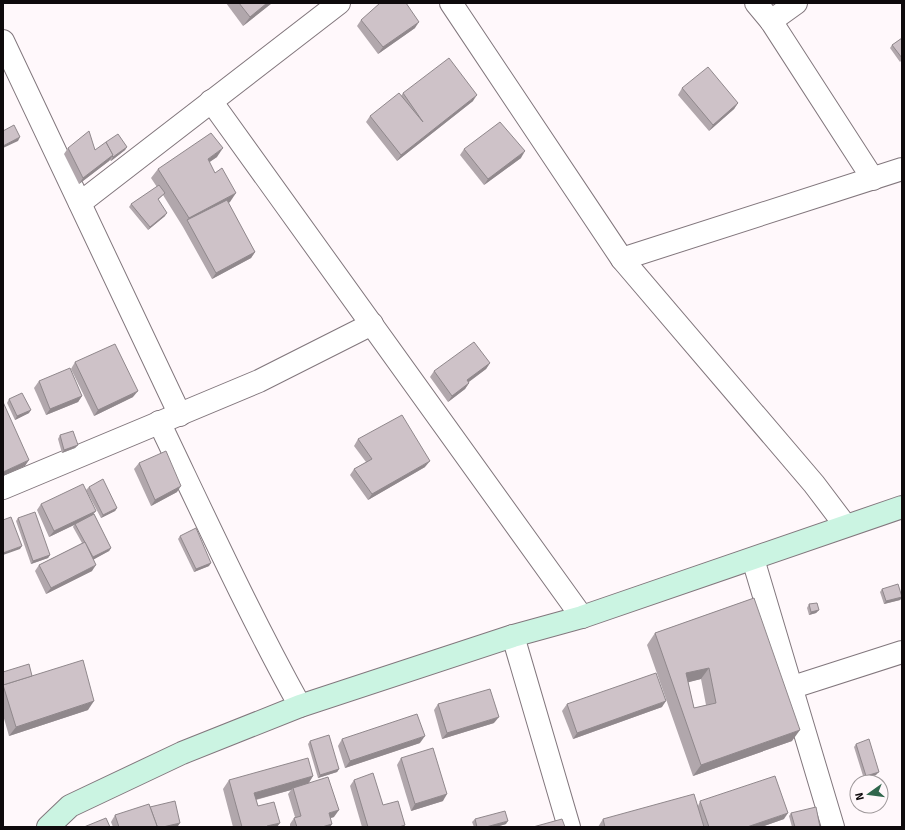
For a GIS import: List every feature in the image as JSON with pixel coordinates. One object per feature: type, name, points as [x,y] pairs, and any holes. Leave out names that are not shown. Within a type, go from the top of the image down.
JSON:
[{"type":"street","points":[[80,203],[339,3]]},
{"type":"street","points":[[451,3],[622,259],[814,484],[845,525]]},
{"type":"street","points":[[756,3],[770,21],[873,179]]},
{"type":"street","points":[[770,21],[796,3]]},
{"type":"street","points":[[3,41],[180,415]]},
{"type":"street","points":[[211,101],[582,617]]},
{"type":"street","points":[[622,259],[902,169]]},
{"type":"street","points":[[3,488],[258,381],[372,324]]},
{"type":"street","points":[[159,422],[240,590],[300,706]]},
{"type":"street","points":[[48,827],[70,806],[175,756],[300,706],[513,636],[582,617],[902,506]]},
{"type":"street","points":[[753,558],[793,687],[833,827]]},
{"type":"street","points":[[513,636],[569,827]]},
{"type":"street","points":[[793,687],[902,652]]},
{"type":"building","points":[[239,3],[267,3],[250,17]]},
{"type":"building","points":[[380,3],[406,3],[419,22],[383,47],[361,20]]},
{"type":"building","points":[[902,38],[902,58],[892,45]]},
{"type":"building","points":[[449,58],[477,95],[401,155],[370,116],[399,93],[423,122],[403,93]]},
{"type":"building","points":[[708,67],[738,103],[713,125],[682,88]]},
{"type":"building","points":[[500,122],[525,151],[488,179],[464,149]]},
{"type":"building","points":[[14,125],[20,137],[3,146],[3,131]]},
{"type":"building","points":[[89,131],[95,150],[106,142],[113,155],[83,178],[68,148]]},
{"type":"building","points":[[211,133],[223,148],[208,159],[215,173],[222,168],[236,193],[189,218],[158,169]]},
{"type":"building","points":[[118,134],[127,147],[113,157],[106,142]]},
{"type":"building","points":[[159,185],[165,193],[158,199],[167,213],[150,227],[131,204]]},
{"type":"building","points":[[227,200],[255,252],[216,273],[187,220]]},
{"type":"building","points":[[474,342],[490,363],[467,380],[469,383],[452,396],[434,371]]},
{"type":"building","points":[[115,344],[138,391],[98,410],[75,362]]},
{"type":"building","points":[[70,368],[82,396],[50,409],[39,381]]},
{"type":"building","points":[[22,393],[31,410],[17,416],[9,399]]},
{"type":"building","points":[[3,402],[29,460],[3,472]]},
{"type":"building","points":[[402,415],[430,461],[372,494],[354,469],[372,459],[358,439]]},
{"type":"building","points":[[73,431],[78,445],[64,450],[60,435]]},
{"type":"building","points":[[166,451],[181,486],[155,500],[139,463]]},
{"type":"building","points":[[103,479],[117,508],[103,515],[89,487]]},
{"type":"building","points":[[83,484],[96,511],[54,531],[41,504]]},
{"type":"building","points":[[35,512],[50,555],[33,561],[18,518]]},
{"type":"building","points":[[94,514],[111,548],[93,557],[75,524]]},
{"type":"building","points":[[11,517],[22,546],[3,553],[3,520]]},
{"type":"building","points":[[196,528],[211,563],[196,569],[180,536]]},
{"type":"building","points":[[85,542],[96,565],[51,588],[39,565]]},
{"type":"building","points":[[898,584],[902,597],[886,601],[882,589]]},
{"type":"building","points":[[754,598],[800,730],[701,765],[655,633]],"holes":[[[709,668],[716,703],[694,708],[686,673]]]},
{"type":"building","points":[[817,603],[819,610],[811,612],[809,604]]},
{"type":"building","points":[[83,660],[94,701],[16,727],[3,685]]},
{"type":"building","points":[[29,664],[32,676],[3,685],[3,672]]},
{"type":"building","points":[[656,673],[666,701],[577,733],[567,704]]},
{"type":"building","points":[[490,689],[499,717],[447,733],[438,704]]},
{"type":"building","points":[[417,714],[425,736],[350,761],[342,739]]},
{"type":"building","points":[[329,735],[339,769],[320,775],[310,741]]},
{"type":"building","points":[[869,739],[879,772],[865,774],[856,744]]},
{"type":"building","points":[[433,748],[447,794],[415,804],[401,758]]},
{"type":"building","points":[[308,758],[313,776],[254,793],[258,806],[274,802],[280,823],[267,827],[242,827],[229,780]]},
{"type":"building","points":[[373,773],[383,805],[398,801],[405,825],[399,827],[368,827],[354,780]]},
{"type":"building","points":[[775,776],[788,813],[747,827],[709,827],[700,801]]},
{"type":"building","points":[[328,777],[339,810],[329,813],[332,824],[322,827],[297,827],[294,818],[301,816],[293,788]]},
{"type":"building","points":[[694,794],[704,827],[605,827],[603,819]]},
{"type":"building","points":[[175,801],[180,823],[156,827],[157,826],[150,807]]},
{"type":"building","points":[[149,804],[157,826],[119,827],[115,815]]},
{"type":"building","points":[[816,807],[820,827],[795,827],[791,813]]},
{"type":"building","points":[[505,811],[508,821],[486,827],[477,827],[475,819]]},
{"type":"building","points":[[106,818],[110,827],[84,827]]},
{"type":"building","points":[[562,819],[565,827],[533,827]]}]
